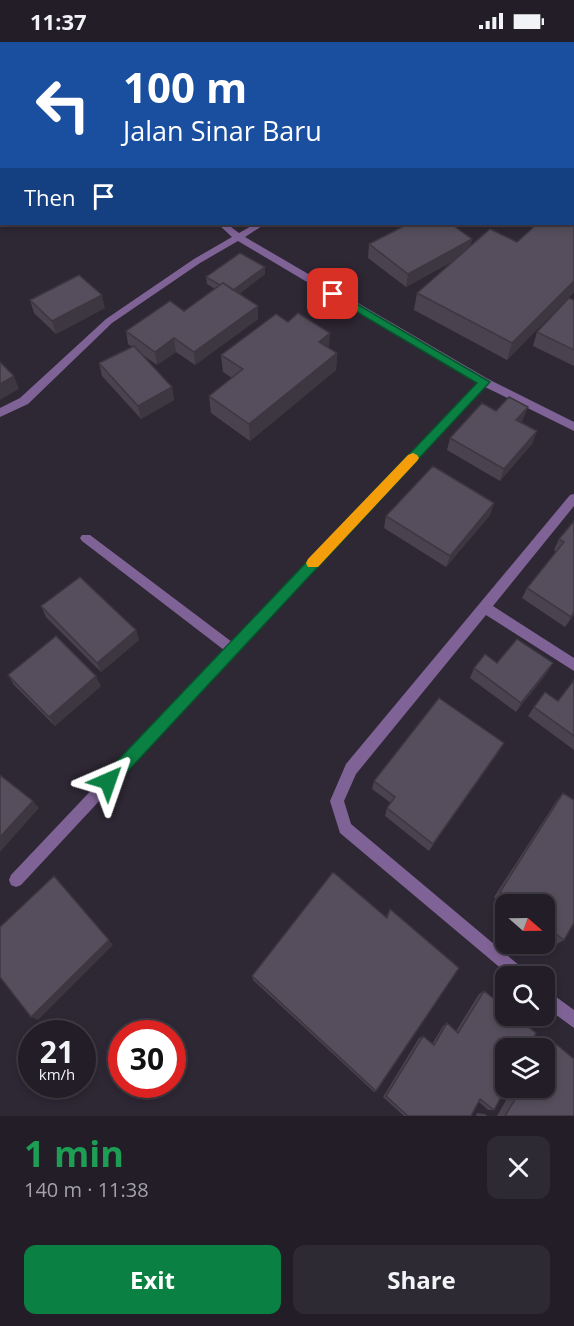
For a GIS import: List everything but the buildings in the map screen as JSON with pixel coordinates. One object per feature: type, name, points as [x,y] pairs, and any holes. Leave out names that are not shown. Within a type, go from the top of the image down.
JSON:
[{"type":"street","points":[[223,225],[240,238],[484,382],[574,427]]},
{"type":"street","points":[[0,413],[24,401],[109,321],[196,261],[260,225]]},
{"type":"street","points":[[16,880],[484,382]]},
{"type":"street","points":[[509,966],[351,835],[345,828],[337,801],[351,769],[574,498]]},
{"type":"street","points":[[86,538],[232,649]]},
{"type":"street","points":[[484,607],[574,665]]},
{"type":"street","points":[[555,1005],[574,1020]]},
{"type":"slow traffic","points":[[313,563],[413,458]]},
{"type":"route","points":[[108,781],[484,382],[333,294]]}]
